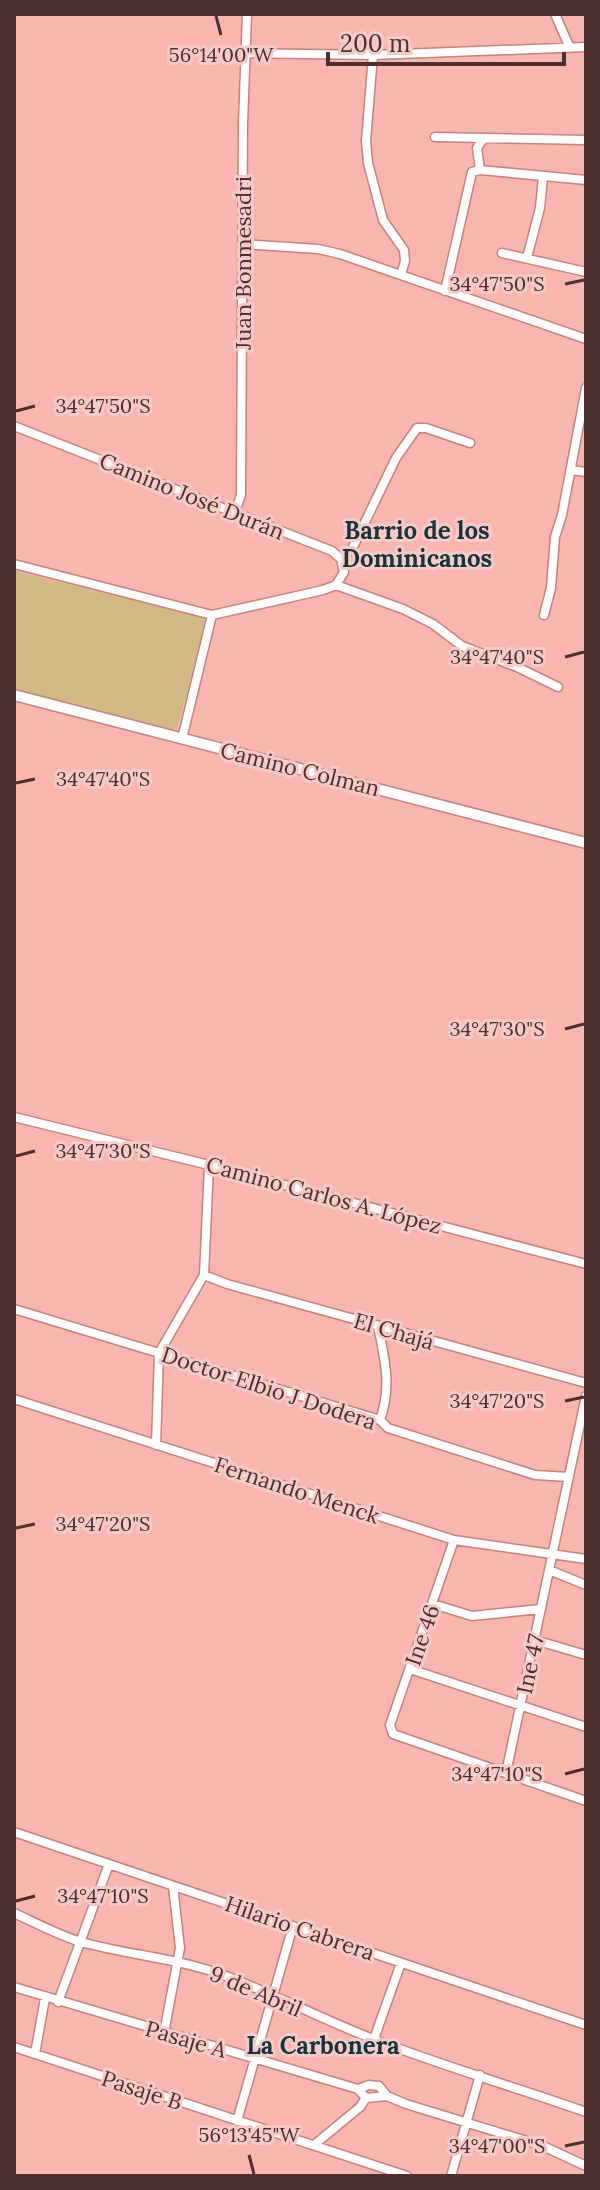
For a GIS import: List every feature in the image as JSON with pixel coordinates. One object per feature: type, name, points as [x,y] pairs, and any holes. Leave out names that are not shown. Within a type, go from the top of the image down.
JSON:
[{"type":"street","name":"Juan Bonmesadri","points":[[235,512],[241,495],[247,14]]},
{"type":"street","points":[[555,14],[570,48]]},
{"type":"street","points":[[246,53],[373,55],[586,47]]},
{"type":"street","points":[[373,55],[366,141],[369,172],[386,226],[404,250],[401,275]]},
{"type":"street","points":[[435,137],[586,140]]},
{"type":"street","points":[[462,137],[477,148]]},
{"type":"street","points":[[445,291],[476,171],[477,148],[484,138]]},
{"type":"street","points":[[476,171],[586,180]]},
{"type":"street","points":[[527,258],[540,208],[543,177]]},
{"type":"street","points":[[242,244],[318,249],[586,339]]},
{"type":"street","points":[[502,253],[586,272]]},
{"type":"street","points":[[544,615],[551,588],[552,555],[586,388]]},
{"type":"street","name":"Camino José Durán","points":[[14,426],[332,551],[341,559]]},
{"type":"street","points":[[336,585],[344,572],[341,559],[352,549],[396,458],[417,428],[426,428],[470,443]]},
{"type":"street","points":[[571,470],[586,472]]},
{"type":"street","points":[[14,564],[212,615],[336,585],[403,609],[433,624],[462,646],[558,687]]},
{"type":"street","points":[[182,739],[212,615]]},
{"type":"street","name":"Camino Colman","points":[[14,695],[586,843]]},
{"type":"street","name":"Camino Carlos A. López","points":[[14,1117],[586,1264]]},
{"type":"street","points":[[156,1445],[159,1353],[204,1275],[209,1165]]},
{"type":"street","name":"El Chajá","points":[[204,1275],[227,1284],[586,1383]]},
{"type":"street","name":"Doctor Elbio J Dodera","points":[[14,1309],[380,1420],[388,1428],[535,1475],[569,1477]]},
{"type":"street","points":[[378,1326],[388,1394],[380,1420]]},
{"type":"street","name":"Ine 47","points":[[506,1773],[586,1396]]},
{"type":"street","name":"Fernando Menck","points":[[14,1399],[454,1540],[586,1559]]},
{"type":"street","name":"Ine 46","points":[[454,1540],[390,1725],[391,1730],[401,1738],[506,1773]]},
{"type":"street","points":[[549,1570],[586,1585]]},
{"type":"street","points":[[433,1604],[480,1617],[541,1609]]},
{"type":"street","points":[[535,1640],[586,1655]]},
{"type":"street","points":[[410,1669],[586,1727]]},
{"type":"street","points":[[506,1773],[586,1801]]},
{"type":"street","name":"Hilario Cabrera","points":[[14,1832],[586,2025]]},
{"type":"street","points":[[58,2002],[109,1864]]},
{"type":"street","points":[[164,2033],[180,1948],[173,1886]]},
{"type":"street","name":"9 de Abril","points":[[14,1913],[78,1941],[133,1955],[179,1962],[222,1975],[374,2039],[586,2112]]},
{"type":"street","points":[[237,2121],[293,1926]]},
{"type":"street","points":[[374,2039],[401,1963]]},
{"type":"street","name":"Pasaje A","points":[[14,1987],[358,2089],[374,2085],[382,2088],[387,2096]]},
{"type":"street","points":[[35,2054],[45,1998]]},
{"type":"street","name":"Pasaje B","points":[[14,2047],[407,2176]]},
{"type":"street","points":[[451,2176],[480,2075]]},
{"type":"street","points":[[314,2145],[360,2107],[366,2098],[358,2089]]},
{"type":"street","name":"Pasaje A","points":[[366,2098],[387,2096],[543,2146],[586,2166]]},
{"type":"shaded area","points":[[14,571],[203,617],[206,629],[177,728],[167,730],[14,691]]},
{"type":"district","name":"Barrio de los Dominicanos","points":[[417,544]]},
{"type":"district","name":"La Carbonera","points":[[323,2045]]}]
